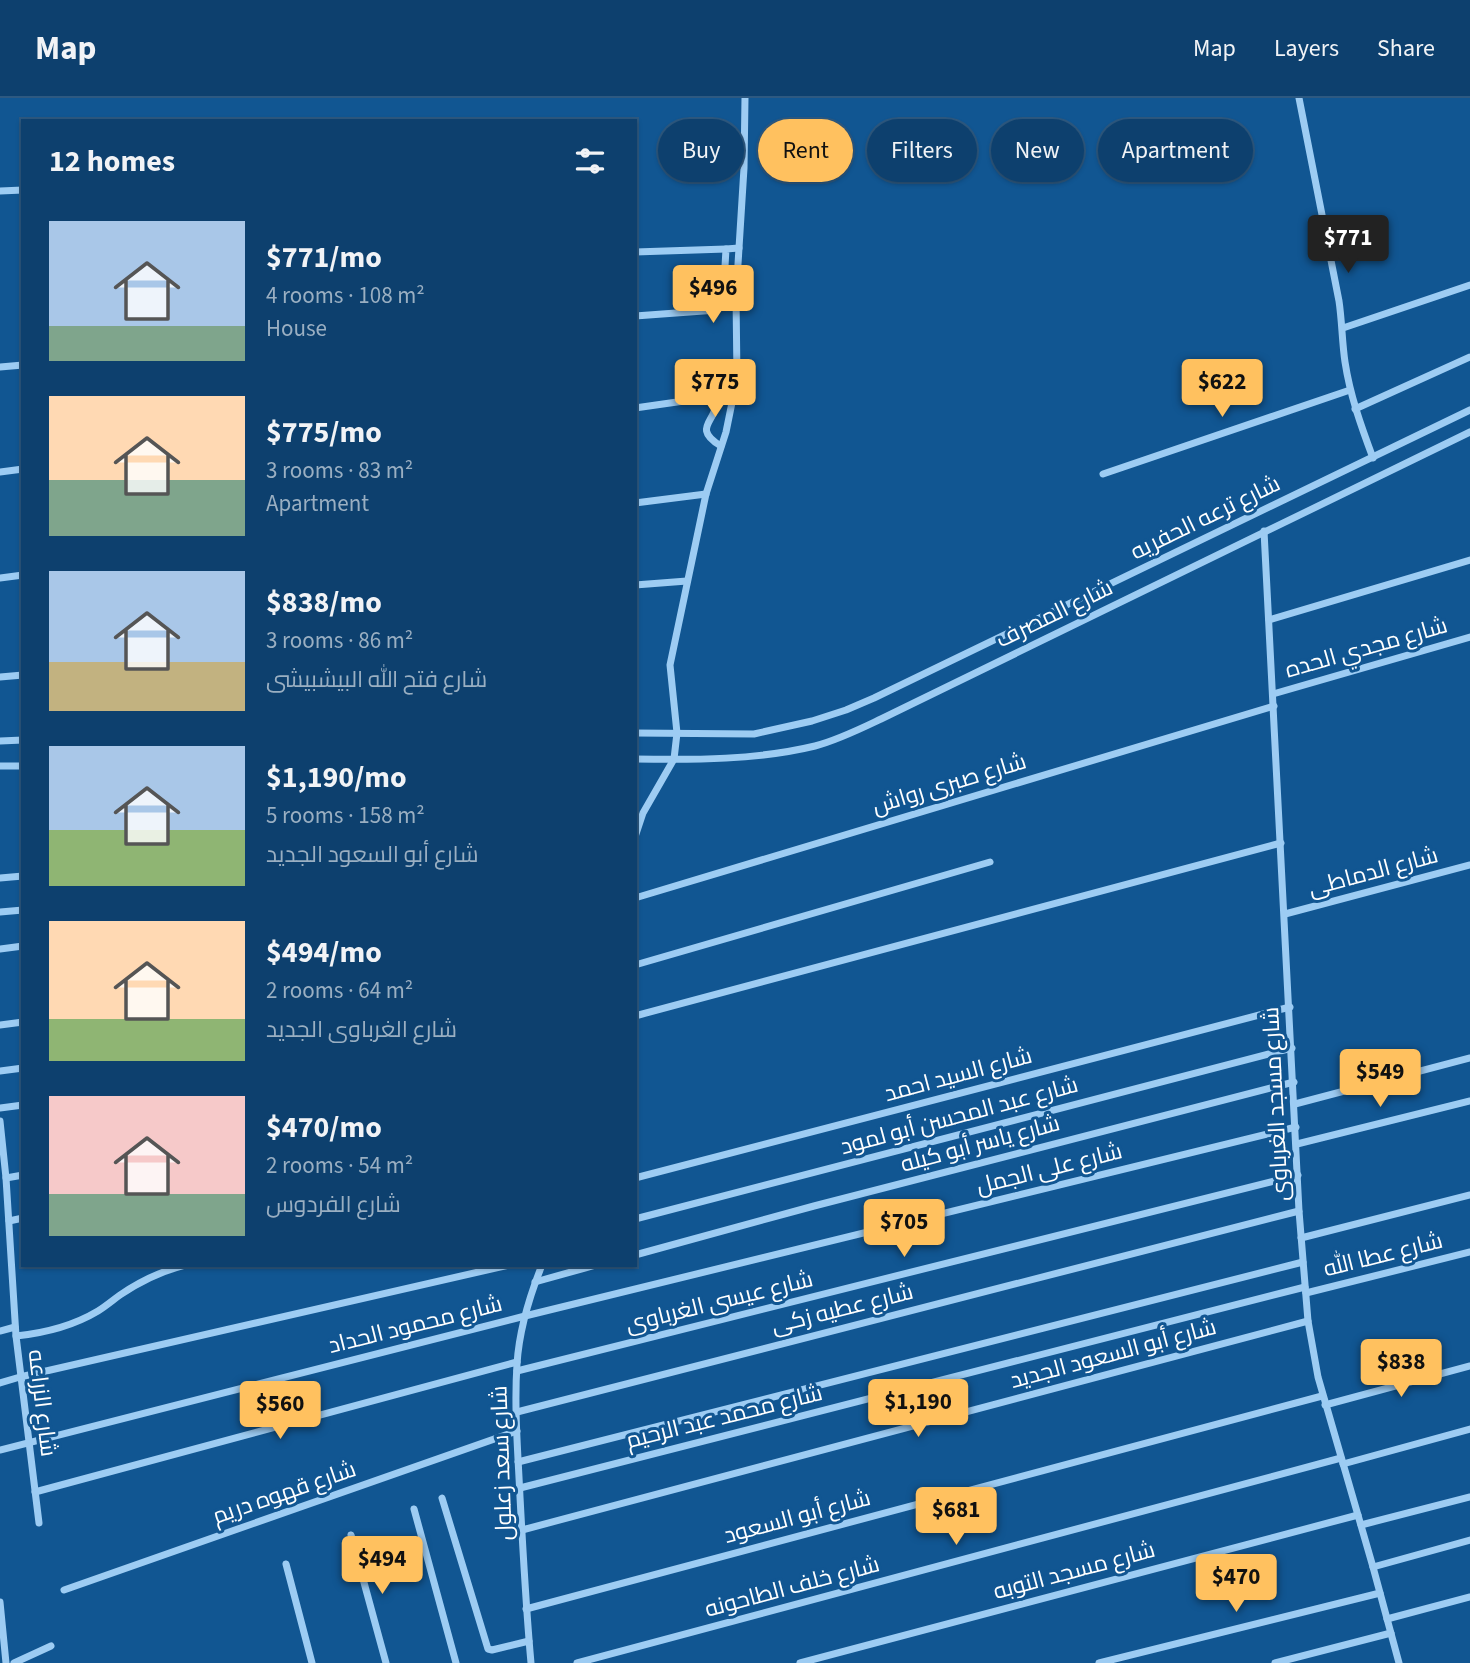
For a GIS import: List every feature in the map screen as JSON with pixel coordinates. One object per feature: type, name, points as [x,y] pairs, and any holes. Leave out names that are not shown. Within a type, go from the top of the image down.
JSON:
[{"type":"street","points":[[639,814],[674,759],[677,733],[670,665],[706,494],[732,408],[737,378],[736,296],[744,168],[745,98]]},
{"type":"street","points":[[1300,98],[1343,328],[1350,390],[1373,458]]},
{"type":"street","points":[[0,191],[21,190]]},
{"type":"street","points":[[637,252],[739,248]]},
{"type":"street","points":[[637,316],[717,310],[723,301],[726,249]]},
{"type":"street","points":[[1343,328],[1470,285]]},
{"type":"street","points":[[1355,409],[1470,357]]},
{"type":"street","points":[[0,367],[21,365]]},
{"type":"street","points":[[1104,474],[1350,390]]},
{"type":"street","points":[[637,408],[712,398],[716,407],[706,428],[707,434],[721,446]]},
{"type":"street","name":"شارع ترعه الحفريه","points":[[637,733],[754,734],[812,722],[846,710],[1470,410]]},
{"type":"street","name":"شارع المصرف","points":[[637,759],[739,757],[781,753],[846,735],[1470,432]]},
{"type":"street","points":[[0,472],[21,469]]},
{"type":"street","points":[[637,503],[706,494]]},
{"type":"street","name":"شارع مسجد الغرباوى","points":[[1265,531],[1299,1211],[1308,1321],[1322,1396],[1399,1663]]},
{"type":"street","points":[[1269,620],[1470,560]]},
{"type":"street","points":[[0,578],[21,575]]},
{"type":"street","points":[[637,585],[687,582]]},
{"type":"street","name":"شارع مجدي الحده","points":[[1273,694],[1470,637]]},
{"type":"street","points":[[0,677],[21,675]]},
{"type":"street","name":"شارع صبرى رواش","points":[[637,897],[1274,706]]},
{"type":"street","points":[[0,741],[21,740]]},
{"type":"street","points":[[0,766],[21,766]]},
{"type":"street","points":[[637,1015],[1281,843]]},
{"type":"street","points":[[637,964],[990,862]]},
{"type":"street","name":"شارع الدماطى","points":[[1285,914],[1470,865]]},
{"type":"street","points":[[0,878],[21,876]]},
{"type":"street","points":[[0,912],[21,910]]},
{"type":"street","points":[[0,949],[21,946]]},
{"type":"street","name":"شارع السيد احمد","points":[[637,1177],[1290,1007]]},
{"type":"street","points":[[0,1025],[21,1022]]},
{"type":"street","name":"شارع عبد المحسن أبو لمود","points":[[637,1218],[1292,1048]]},
{"type":"street","points":[[1295,1104],[1470,1058]]},
{"type":"street","points":[[0,1071],[21,1068]]},
{"type":"street","name":"شارع ياسر أبو كيله","points":[[637,1254],[1294,1082]]},
{"type":"street","points":[[1297,1144],[1470,1101]]},
{"type":"street","points":[[0,1108],[21,1105]]},
{"type":"street","name":"شارع الزراعه","points":[[0,1121],[15,1326],[39,1523]]},
{"type":"street","name":"شارع على الجمل","points":[[525,1316],[1296,1127]]},
{"type":"street","points":[[6,1178],[21,1175]]},
{"type":"street","name":"شارع عيسى الغرباوى","points":[[517,1371],[1298,1175]]},
{"type":"street","points":[[1301,1238],[1470,1195]]},
{"type":"street","name":"شارع عطيه زكى","points":[[517,1412],[1299,1211]]},
{"type":"street","points":[[9,1221],[21,1218]]},
{"type":"street","points":[[0,1244],[10,1241]]},
{"type":"street","name":"شارع عطا الله","points":[[1305,1290],[1470,1252]]},
{"type":"street","points":[[518,1462],[1303,1262]]},
{"type":"street","points":[[16,1336],[43,1333],[72,1324],[98,1311],[122,1293],[179,1267]]},
{"type":"street","points":[[0,1383],[500,1267]]},
{"type":"street","name":"شارع سعد زعلول","points":[[531,1663],[518,1462],[517,1362],[525,1316],[540,1267]]},
{"type":"street","points":[[535,1282],[589,1267]]},
{"type":"street","name":"شارع محمد عبد الرحيم","points":[[520,1488],[1305,1290]]},
{"type":"street","name":"شارع محمود الحداد","points":[[0,1450],[525,1316]]},
{"type":"street","name":"شارع أبو السعود الجديد","points":[[522,1530],[1308,1321]]},
{"type":"street","points":[[0,1331],[15,1326]]},
{"type":"street","points":[[36,1492],[517,1362]]},
{"type":"street","points":[[1325,1405],[1470,1366]]},
{"type":"street","name":"شارع أبو السعود","points":[[526,1609],[1322,1396]]},
{"type":"street","name":"شارع خلف الطاحونه","points":[[578,1663],[1470,1429]]},
{"type":"street","name":"شارع قهوه دريم","points":[[64,1590],[517,1430]]},
{"type":"street","points":[[1361,1525],[1470,1497]]},
{"type":"street","points":[[442,1498],[487,1647],[492,1650],[529,1641]]},
{"type":"street","points":[[414,1509],[456,1663]]},
{"type":"street","name":"شارع مسجد التوبه","points":[[800,1663],[1358,1515]]},
{"type":"street","points":[[351,1535],[386,1663]]},
{"type":"street","points":[[1373,1567],[1470,1541]]},
{"type":"street","points":[[286,1563],[312,1663]]},
{"type":"street","points":[[1099,1663],[1380,1593]]},
{"type":"street","points":[[1387,1619],[1470,1597]]},
{"type":"street","points":[[0,1602],[6,1663]]},
{"type":"street","points":[[1275,1663],[1391,1633]]},
{"type":"street","points":[[14,1663],[51,1646]]}]
